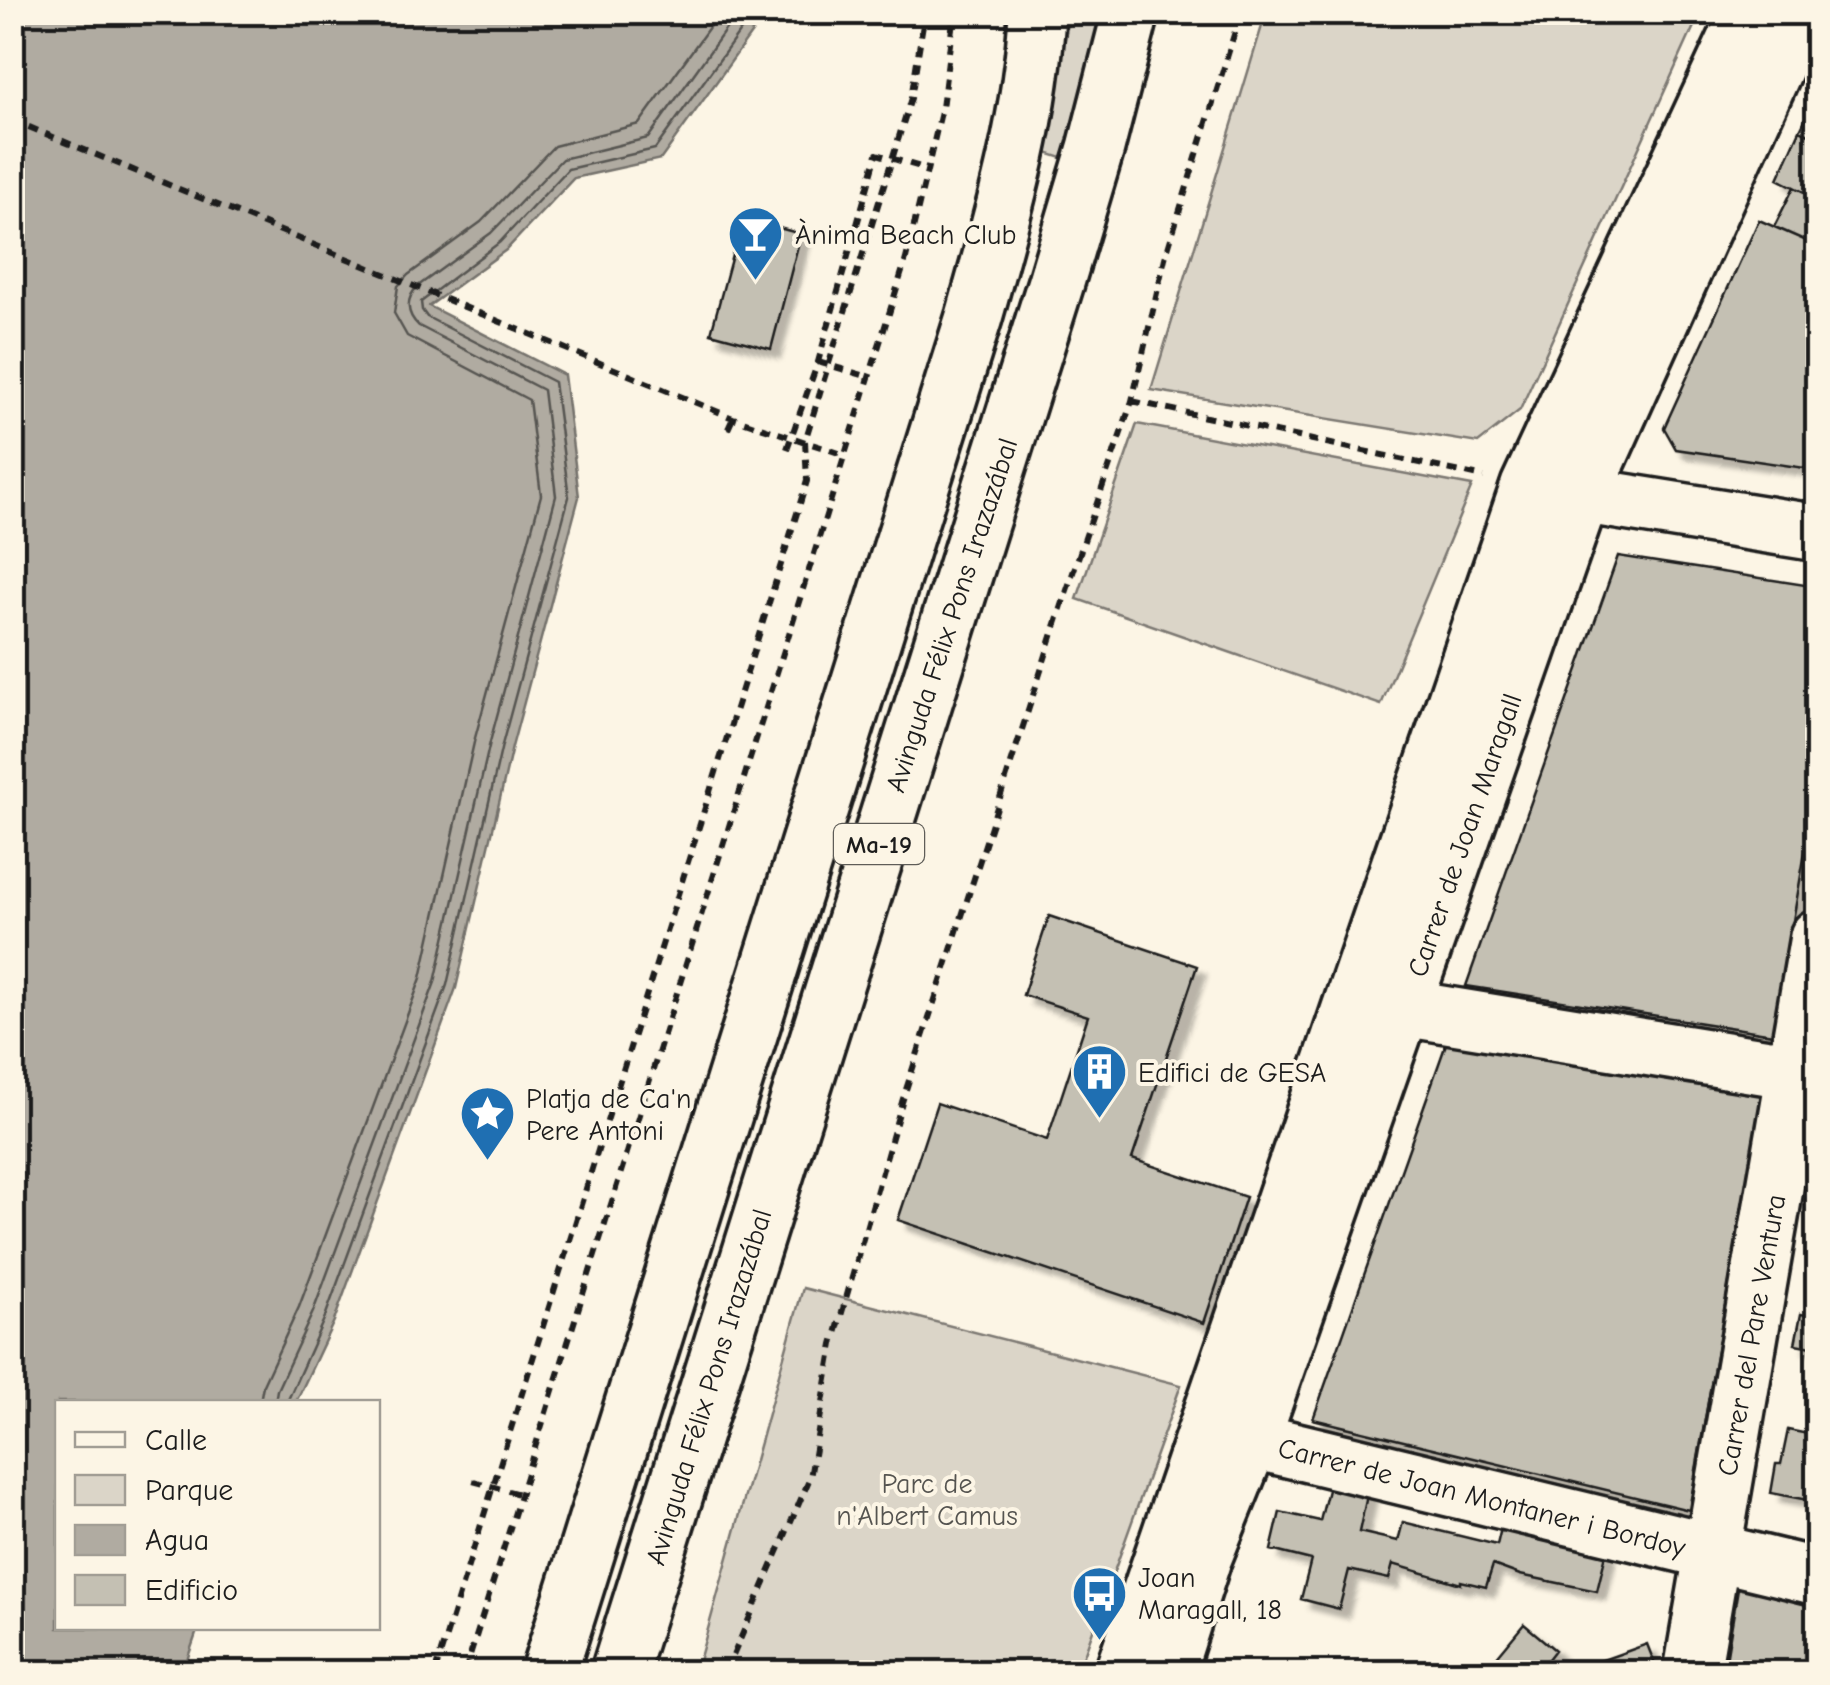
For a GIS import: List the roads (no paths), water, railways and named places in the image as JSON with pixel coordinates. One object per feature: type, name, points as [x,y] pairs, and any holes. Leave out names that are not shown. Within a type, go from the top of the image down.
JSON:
[{"type":"main road","name":"Ma-19","points":[[549,1672],[968,335],[1012,176],[1037,12]]},
{"type":"main road","name":"Avinguda Félix Pons Irazazábal","points":[[619,1672],[1061,265],[1106,114],[1131,12]]},
{"type":"main road","name":"Carrer de Joan Maragall","points":[[1123,1672],[1529,486],[1748,12]]},
{"type":"main road","name":"Carrer de Joan Maragall","points":[[1167,1672],[1203,1559],[1251,1440],[1582,495],[1800,12]]},
{"type":"main road","points":[[1529,486],[1818,533]]},
{"type":"main road","name":"Carrer del Pare Ventura","points":[[1692,1672],[1806,1074],[1818,937]]},
{"type":"main road","points":[[1404,1008],[1806,1074]]},
{"type":"main road","name":"Carrer de Joan Montaner i Bordoy","points":[[1251,1440],[1818,1577]]},
{"type":"water","points":[[12,13],[766,13],[661,159],[574,178],[506,250],[429,306],[564,375],[579,497],[512,747],[456,988],[334,1321],[297,1400],[55,1400],[55,1630],[197,1630],[183,1672],[13,1672]]},
{"type":"place","name":"Ànima Beach Club","points":[[756,283]]},
{"type":"place","name":"Edifici de GESA","points":[[1099,1121]]},
{"type":"place","name":"Platja de Ca'n Pere Antoni","points":[[487,1163]]},
{"type":"place","name":"Joan Maragall, 18","points":[[1099,1642]]},
{"type":"park label","name":"Parc de n'Albert Camus","points":[[927,1499]]}]
